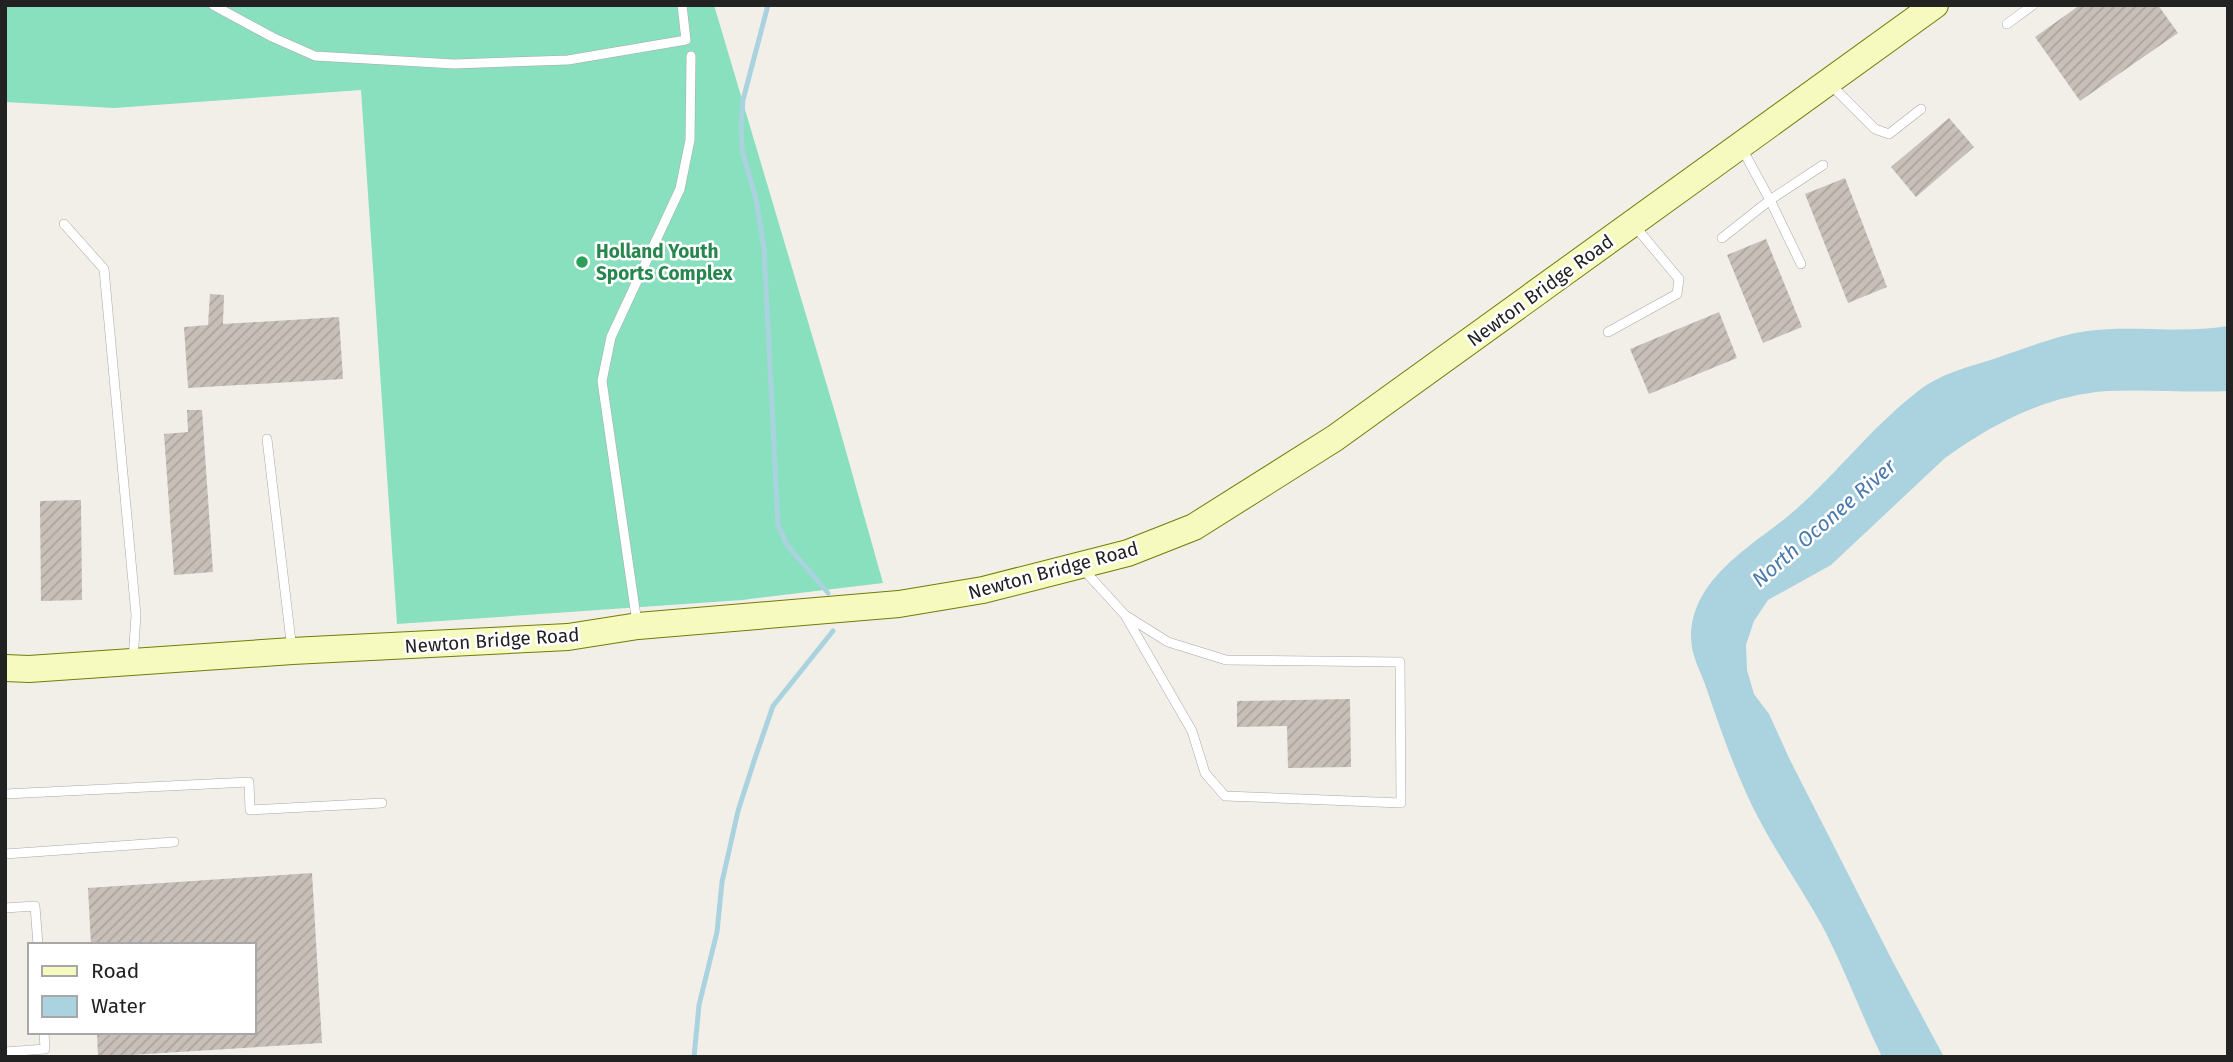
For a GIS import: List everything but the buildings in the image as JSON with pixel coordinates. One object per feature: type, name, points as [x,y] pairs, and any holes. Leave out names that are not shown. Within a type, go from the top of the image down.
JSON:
[{"type":"main road","name":"Newton Bridge Road","points":[[5,668],[29,669],[292,651],[568,638],[638,626],[899,604],[983,590],[1128,553],[1194,527],[1335,438],[1935,5]]},
{"type":"lane","points":[[214,5],[272,37],[316,56],[454,64],[568,60],[686,40],[682,5]]},
{"type":"lane","points":[[2007,24],[2019,9],[2033,5]]},
{"type":"lane","points":[[638,626],[602,381],[611,337],[680,189],[690,140],[691,56]]},
{"type":"lane","points":[[1828,82],[1875,129],[1889,134],[1921,109]]},
{"type":"lane","points":[[1740,145],[1801,264]]},
{"type":"lane","points":[[1722,238],[1770,200],[1823,165]]},
{"type":"lane","points":[[1608,332],[1677,293],[1679,279],[1633,223]]},
{"type":"lane","points":[[64,224],[104,269],[136,615],[133,662]]},
{"type":"lane","points":[[267,439],[292,651]]},
{"type":"lane","points":[[1080,565],[1125,615],[1192,731],[1205,773],[1225,796],[1401,803],[1400,662],[1226,660],[1168,642],[1125,615]]},
{"type":"lane","points":[[5,794],[249,782],[250,810],[382,803]]},
{"type":"lane","points":[[5,855],[174,842]]},
{"type":"lane","points":[[5,908],[35,906],[38,943]]},
{"type":"lane","points":[[5,1052],[45,1049],[44,1034]]},
{"type":"green space","name":"Holland Youth Sports Complex","points":[[5,5],[714,5],[883,583],[742,600],[397,624],[361,90],[114,108],[5,102]]},
{"type":"water","name":"North Oconee River","points":[[2228,326],[2228,391],[2108,391],[2086,394],[2043,405],[2002,422],[1945,458],[1831,565],[1768,600],[1754,621],[1746,645],[1747,670],[1754,694],[1769,714],[1893,962],[1944,1057],[1882,1057],[1826,933],[1760,821],[1731,757],[1693,651],[1691,636],[1694,616],[1701,598],[1725,567],[1804,502],[1900,406],[1938,379],[2046,341],[2077,333],[2104,329],[2193,329]]},
{"type":"waterway","points":[[768,5],[743,100],[741,125],[742,150],[756,199],[764,248],[778,525],[787,545],[828,593]]},
{"type":"waterway","points":[[694,1057],[699,1005],[717,932],[722,882],[738,811],[755,758],[773,706],[833,631]]},
{"type":"place","name":"Holland Youth Sports Complex","points":[[582,262]]}]
